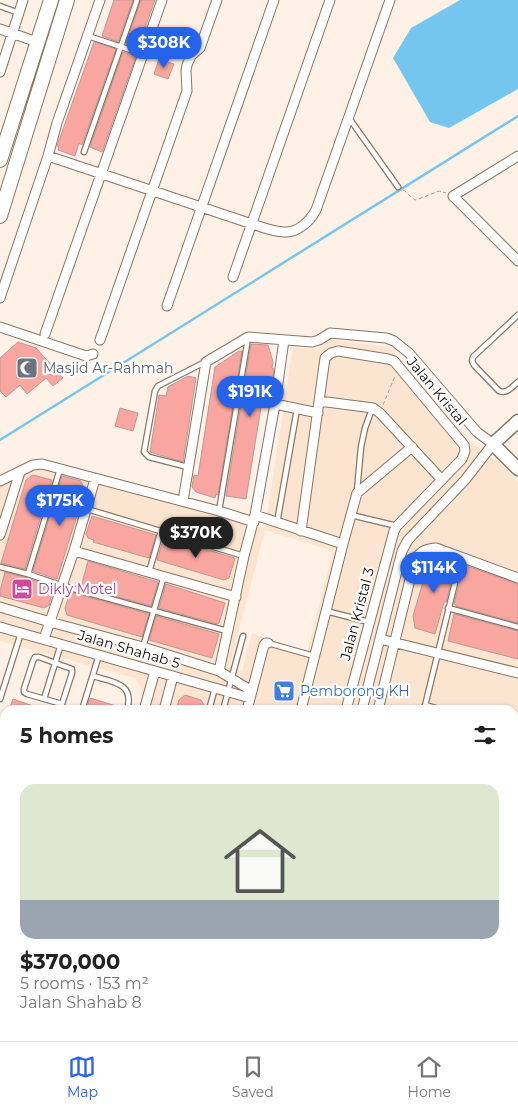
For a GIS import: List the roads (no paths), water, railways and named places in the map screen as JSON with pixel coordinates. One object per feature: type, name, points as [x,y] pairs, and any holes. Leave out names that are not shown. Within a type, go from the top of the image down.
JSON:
[{"type":"main road","points":[[0,160],[50,0]]},
{"type":"main road","points":[[0,216],[67,0]]},
{"type":"street","points":[[0,72],[23,0]]},
{"type":"street","points":[[0,298],[48,156],[57,123],[100,0]]},
{"type":"street","points":[[45,334],[162,0]]},
{"type":"street","points":[[100,340],[187,91],[187,64],[191,56],[200,48],[217,0]]},
{"type":"street","points":[[167,306],[274,0]]},
{"type":"street","points":[[233,277],[330,0]]},
{"type":"street","points":[[48,156],[252,224],[284,232],[292,231],[306,224],[316,210],[390,0]]},
{"type":"street","points":[[0,29],[37,42]]},
{"type":"street","points":[[518,156],[454,196],[518,261]]},
{"type":"street","points":[[0,327],[86,356],[94,354]]},
{"type":"street","name":"Jalan Kristal","points":[[284,340],[315,342],[330,333],[386,338],[394,341],[410,353],[477,432],[493,444]]},
{"type":"street","points":[[183,501],[206,362],[248,337],[284,340],[275,404],[254,519],[219,671]]},
{"type":"street","name":"Jalan Kristal","points":[[301,531],[325,358],[331,353],[338,351],[388,358],[396,364],[464,445],[465,451],[462,459],[395,529]]},
{"type":"street","points":[[396,364],[410,353]]},
{"type":"street","points":[[319,401],[376,410],[442,480]]},
{"type":"street","points":[[275,404],[318,414]]},
{"type":"street","points":[[363,705],[402,551],[408,540],[465,480],[493,444],[518,420]]},
{"type":"street","points":[[493,444],[518,469]]},
{"type":"street","points":[[302,705],[357,493],[412,447]]},
{"type":"street","points":[[0,481],[33,465],[42,464],[219,511],[277,523],[343,544]]},
{"type":"street","points":[[0,535],[20,472]]},
{"type":"street","points":[[44,639],[63,586],[95,479]]},
{"type":"street","points":[[395,529],[408,540]]},
{"type":"street","name":"Jalan Kristal 3","points":[[347,705],[395,529]]},
{"type":"street","points":[[379,705],[415,560],[421,552],[436,548],[518,578]]},
{"type":"street","points":[[74,551],[236,597]]},
{"type":"street","points":[[0,607],[143,647],[219,671],[232,678],[251,694]]},
{"type":"street","name":"Jalan Shahab 5","points":[[0,627],[228,692],[251,694]]},
{"type":"street","points":[[380,638],[518,674]]},
{"type":"street","points":[[248,705],[264,645],[268,643]]},
{"type":"street","points":[[145,705],[155,671]]},
{"type":"street","points":[[165,705],[173,676]]},
{"type":"lane","points":[[84,152],[137,0]]},
{"type":"lane","points":[[0,6],[19,13]]},
{"type":"lane","points":[[88,36],[143,54]]},
{"type":"lane","points":[[349,118],[398,187]]},
{"type":"lane","points":[[518,315],[472,361],[499,391],[504,392],[518,382]]},
{"type":"lane","points":[[219,511],[248,337]]},
{"type":"lane","points":[[188,467],[149,457],[144,452],[154,391],[158,386],[206,362]]},
{"type":"lane","points":[[277,523],[297,409]]},
{"type":"lane","points":[[357,493],[361,447],[365,428],[376,410]]},
{"type":"lane","points":[[28,574],[60,469]]},
{"type":"lane","points":[[87,509],[244,556]]},
{"type":"lane","points":[[351,515],[395,529]]},
{"type":"lane","points":[[149,572],[161,531]]},
{"type":"lane","points":[[424,705],[461,558]]},
{"type":"lane","points":[[0,567],[228,632]]},
{"type":"lane","points":[[143,647],[164,576]]},
{"type":"lane","points":[[448,608],[518,627]]},
{"type":"lane","points":[[326,611],[369,622]]},
{"type":"lane","points":[[0,699],[21,633]]},
{"type":"lane","points":[[224,705],[243,636]]},
{"type":"lane","points":[[268,643],[314,656]]},
{"type":"lane","points":[[44,699],[61,644]]},
{"type":"lane","points":[[84,705],[99,655]]},
{"type":"lane","points":[[35,657],[55,662],[73,670],[62,704],[44,699],[24,692],[35,657]]},
{"type":"lane","points":[[93,676],[122,685],[126,689],[129,705]]},
{"type":"lane","points":[[210,705],[215,688]]},
{"type":"water","points":[[460,0],[518,0],[518,89],[449,128],[430,122],[393,58],[411,28]]},
{"type":"waterway","points":[[0,440],[518,116]]},
{"type":"place","name":"Masjid Ar-Rahmah","points":[[27,368]]},
{"type":"place","name":"Dikly Motel","points":[[22,589]]},
{"type":"place","name":"Pemborong KH","points":[[284,691]]}]
